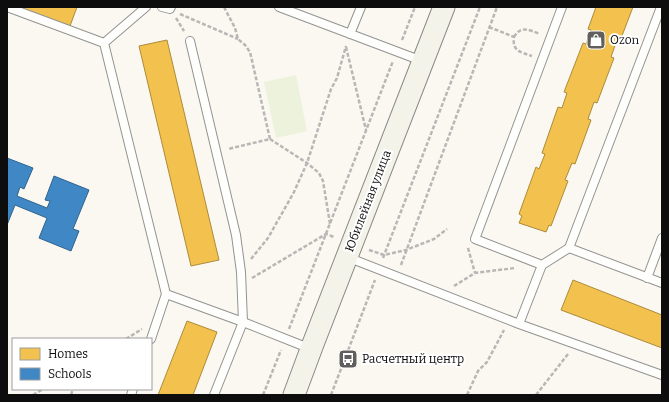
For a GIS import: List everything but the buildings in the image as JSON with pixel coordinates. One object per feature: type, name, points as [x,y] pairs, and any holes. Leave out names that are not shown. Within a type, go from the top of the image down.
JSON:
[{"type":"street","name":"Юбилейная улица","points":[[294,395],[444,7]]},
{"type":"lane","points":[[7,7],[104,43]]},
{"type":"lane","points":[[104,43],[146,7]]},
{"type":"lane","points":[[279,7],[423,62]]},
{"type":"lane","points":[[350,34],[361,7]]},
{"type":"lane","points":[[542,265],[475,239],[562,7]]},
{"type":"lane","points":[[519,324],[542,265],[569,248],[661,7]]},
{"type":"lane","points":[[190,41],[236,235],[242,285],[243,322],[214,395]]},
{"type":"lane","points":[[104,43],[166,294],[151,338]]},
{"type":"lane","points":[[648,278],[662,238]]},
{"type":"lane","points":[[569,248],[662,283]]},
{"type":"lane","points":[[349,250],[379,269],[519,324],[662,375]]},
{"type":"lane","points":[[166,294],[311,348]]},
{"type":"path","points":[[224,7],[235,28],[238,39]]},
{"type":"path","points":[[263,395],[415,7]]},
{"type":"path","points":[[331,395],[480,7]]},
{"type":"path","points":[[397,276],[497,7]]},
{"type":"path","points":[[168,8],[238,39],[245,45],[250,52],[270,139],[307,163],[319,173],[323,181],[330,224]]},
{"type":"path","points":[[168,8],[190,41]]},
{"type":"path","points":[[489,27],[514,37]]},
{"type":"path","points":[[542,60],[517,50],[514,46],[514,37],[520,30],[525,29],[550,38]]},
{"type":"path","points":[[241,272],[268,238],[294,192],[307,163],[331,89],[337,78],[350,34]]},
{"type":"path","points":[[346,46],[366,130]]},
{"type":"path","points":[[216,152],[270,139]]},
{"type":"path","points":[[326,234],[349,250],[384,256],[406,250],[434,239],[447,229]]},
{"type":"path","points":[[242,285],[326,234]]},
{"type":"path","points":[[466,243],[475,273]]},
{"type":"path","points":[[442,294],[475,273],[542,265]]},
{"type":"path","points":[[467,395],[478,371],[487,362],[503,330],[519,324]]},
{"type":"path","points":[[536,395],[576,344]]},
{"type":"green space","points":[[296,75],[307,131],[276,138],[264,82]]},
{"type":"place","name":"Ozon","points":[[596,40]]},
{"type":"place","name":"Расчетный центр","points":[[348,359]]}]
